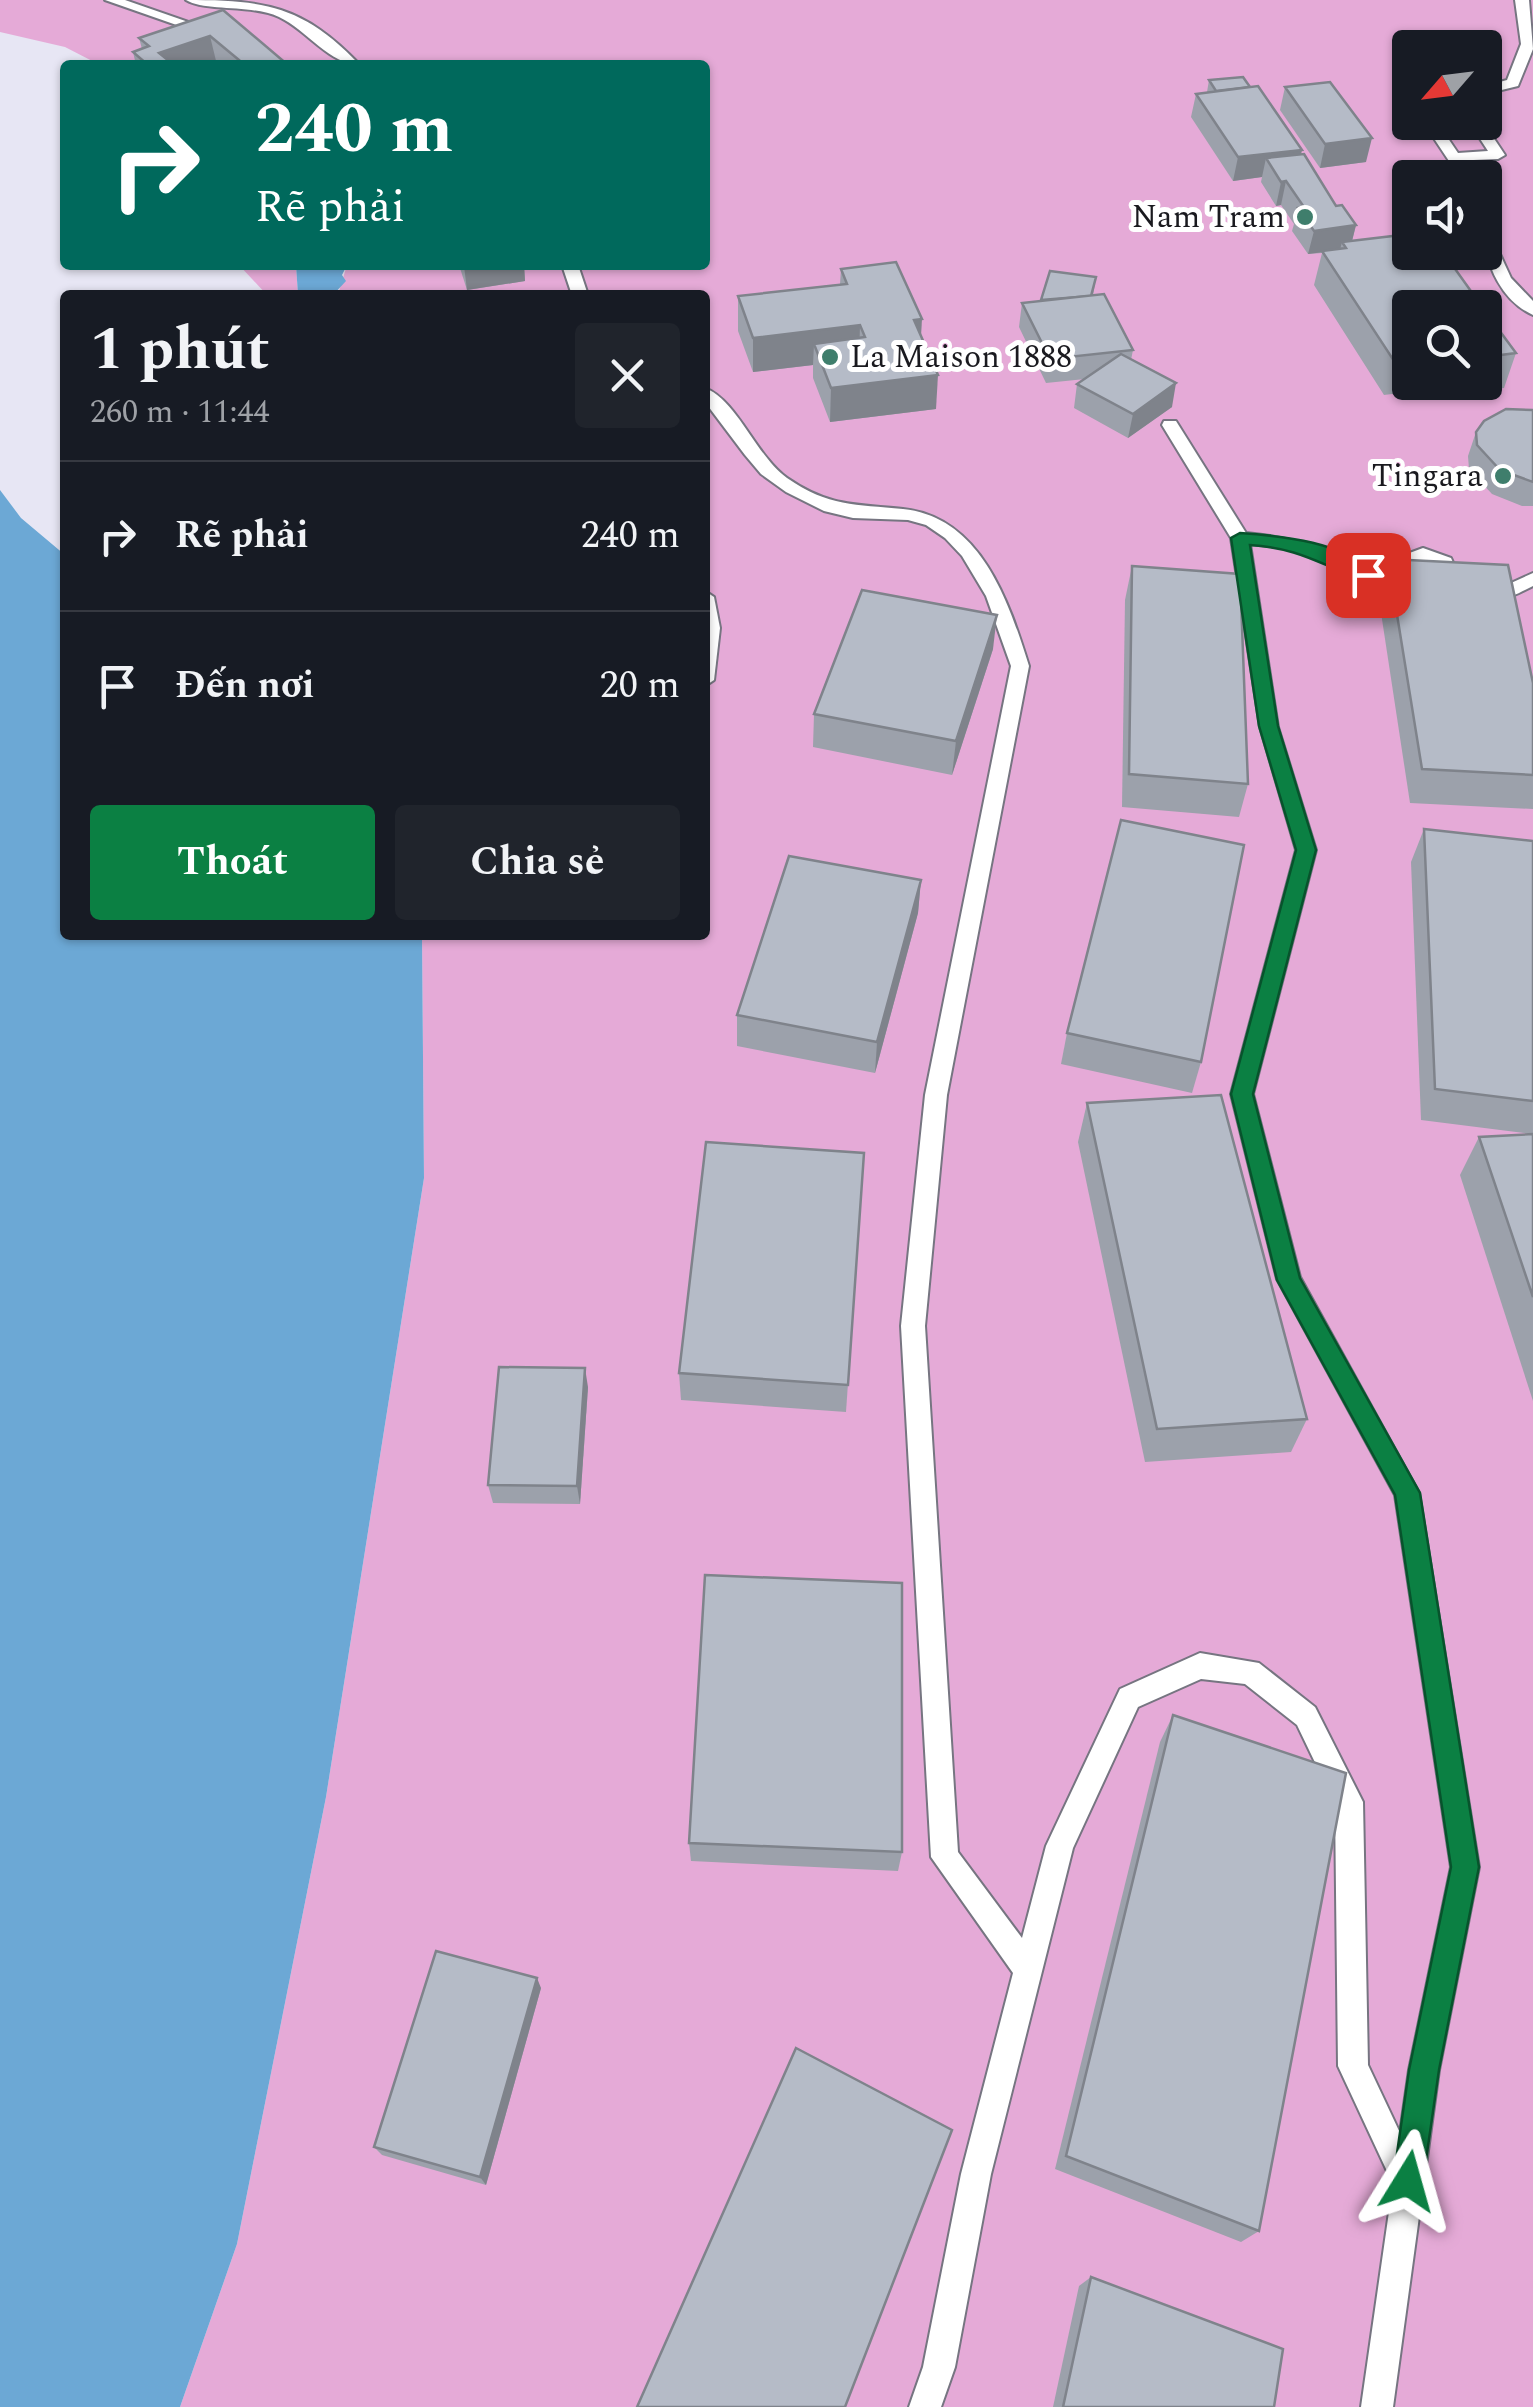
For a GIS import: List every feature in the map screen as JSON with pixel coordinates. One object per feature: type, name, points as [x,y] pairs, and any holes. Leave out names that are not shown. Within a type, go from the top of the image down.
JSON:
[{"type":"lane","points":[[112,0],[181,20],[228,41]]},
{"type":"lane","points":[[193,0],[268,6],[293,15],[346,60]]},
{"type":"lane","points":[[1502,86],[1513,83],[1528,44],[1522,0]]},
{"type":"lane","points":[[1442,140],[1454,158],[1498,155],[1488,140]]},
{"type":"lane","points":[[1499,270],[1533,310]]},
{"type":"lane","points":[[710,398],[728,412],[768,471],[820,504],[859,516],[903,514],[935,519],[959,538],[1005,618],[1020,666],[936,1095],[914,1326],[945,1857],[1028,1971]]},
{"type":"lane","points":[[1170,425],[1240,538],[1269,726],[1306,850],[1242,1094],[1289,1280],[1407,1493],[1465,1867],[1424,2070],[1377,2407]]},
{"type":"lane","points":[[1240,538],[1286,542],[1324,553],[1368,575],[1423,554],[1445,562],[1456,588],[1471,592],[1503,594],[1533,579]]},
{"type":"lane","points":[[925,2407],[939,2367],[976,2174],[1060,1846],[1129,1698],[1200,1666],[1250,1672],[1306,1716],[1349,1802],[1354,2066],[1408,2181]]},
{"type":"shaded area","points":[[0,0],[1533,0],[1533,2407],[180,2407],[237,2244],[326,1797],[424,1178],[422,940],[710,940],[710,290],[339,290],[345,270],[710,270],[710,60],[90,60],[65,47],[0,32]]},
{"type":"shaded area","points":[[244,270],[296,270],[298,290],[262,290]]},
{"type":"water","points":[[296,270],[344,270],[342,275],[346,281],[338,290],[298,290]]},
{"type":"water","points":[[0,490],[21,518],[60,551],[60,940],[422,940],[424,1178],[326,1797],[237,2244],[180,2407],[0,2407]]},
{"type":"building","points":[[223,10],[282,60],[239,60],[210,36],[159,53],[168,60],[142,60],[133,52],[149,46],[139,38]]},
{"type":"building","points":[[1243,77],[1250,87],[1216,91],[1209,80]]},
{"type":"building","points":[[1330,82],[1372,138],[1325,144],[1285,87]]},
{"type":"building","points":[[1258,86],[1302,150],[1238,157],[1196,94]]},
{"type":"building","points":[[1304,154],[1336,206],[1342,205],[1356,225],[1314,231],[1298,208],[1304,207],[1266,158]]},
{"type":"building","points":[[1392,236],[1392,270],[1456,270],[1470,290],[1392,290],[1392,358],[1322,251],[1346,248],[1342,242]]},
{"type":"building","points":[[896,262],[922,319],[914,320],[938,375],[831,388],[814,344],[865,337],[860,325],[753,338],[738,296],[847,284],[841,269]]},
{"type":"building","points":[[1050,271],[1096,277],[1091,296],[1041,300]]},
{"type":"building","points":[[1104,294],[1133,350],[1050,359],[1022,303]]},
{"type":"building","points":[[1502,334],[1516,353],[1502,355]]},
{"type":"building","points":[[1121,354],[1176,383],[1133,414],[1077,384]]},
{"type":"building","points":[[1506,409],[1533,410],[1533,482],[1500,470],[1477,445],[1476,432],[1484,421]]},
{"type":"building","points":[[1388,559],[1508,565],[1533,683],[1533,775],[1422,769]]},
{"type":"building","points":[[1132,566],[1240,574],[1248,784],[1129,774]]},
{"type":"building","points":[[862,590],[997,615],[956,741],[814,714]]},
{"type":"building","points":[[1121,820],[1244,845],[1201,1062],[1067,1033]]},
{"type":"building","points":[[1424,829],[1533,841],[1533,1101],[1435,1089]]},
{"type":"building","points":[[789,856],[921,880],[877,1042],[737,1015]]},
{"type":"building","points":[[1221,1095],[1307,1419],[1157,1429],[1087,1103]]},
{"type":"building","points":[[1533,1134],[1533,1297],[1479,1137]]},
{"type":"building","points":[[706,1142],[864,1153],[848,1385],[679,1373]]},
{"type":"building","points":[[499,1367],[585,1368],[577,1486],[488,1485]]},
{"type":"building","points":[[705,1575],[902,1583],[902,1852],[689,1843]]},
{"type":"building","points":[[1173,1715],[1346,1773],[1259,2231],[1066,2156]]},
{"type":"building","points":[[436,1951],[537,1978],[480,2177],[374,2147]]},
{"type":"building","points":[[796,2048],[952,2130],[845,2407],[637,2407]]},
{"type":"building","points":[[1091,2277],[1283,2349],[1274,2407],[1063,2407]]},
{"type":"place","name":"Nam Tram","points":[[1305,217]]},
{"type":"place","name":"La Maison 1888","points":[[830,357]]},
{"type":"place","name":"Tingara","points":[[1503,476]]},
{"type":"route","points":[[1368,575],[1324,553],[1286,542],[1240,538],[1269,726],[1306,850],[1242,1094],[1289,1280],[1407,1493],[1465,1867],[1424,2070],[1408,2181]]}]
